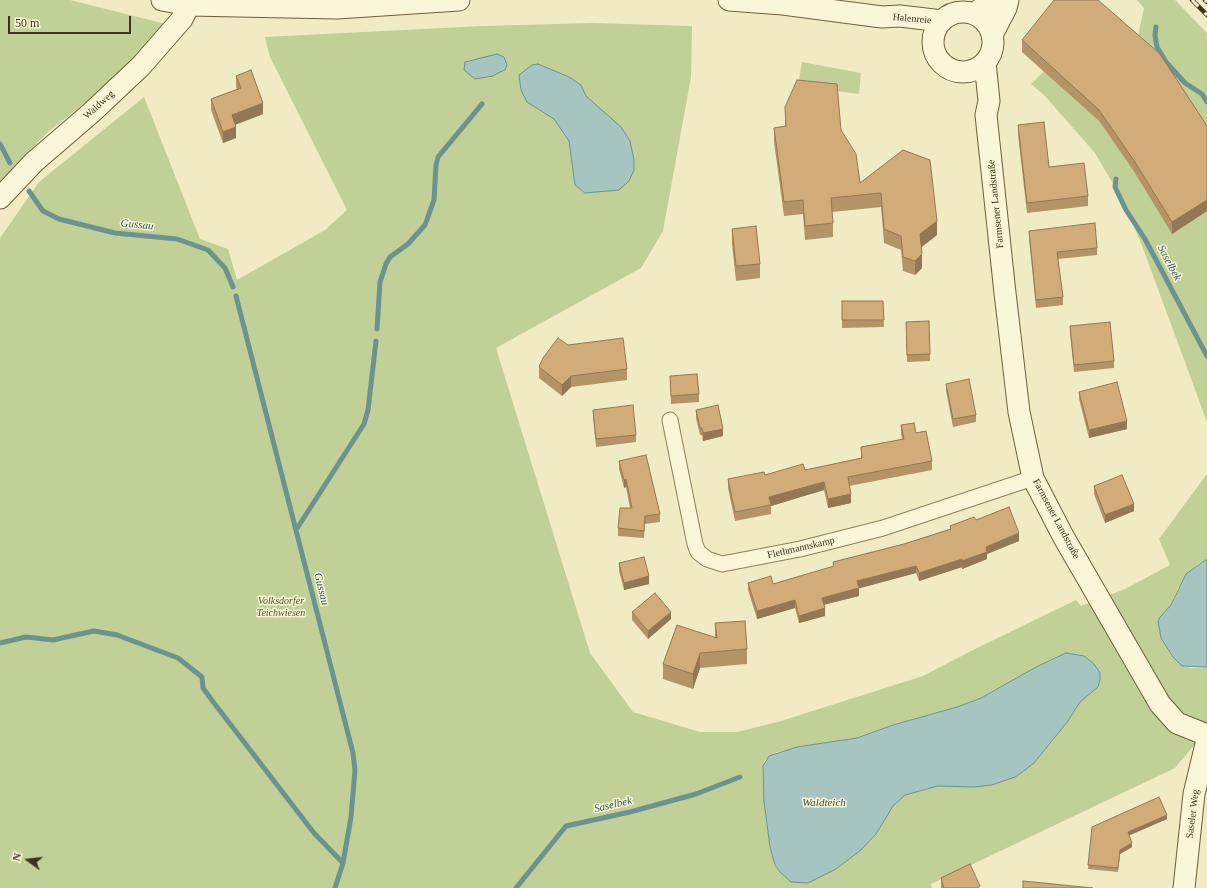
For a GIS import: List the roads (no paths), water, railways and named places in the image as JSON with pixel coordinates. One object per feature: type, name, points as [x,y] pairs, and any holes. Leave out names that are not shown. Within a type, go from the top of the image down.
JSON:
[{"type":"main road","points":[[162,0],[189,5],[337,8],[419,1],[453,0]]},
{"type":"main road","name":"Halenreie","points":[[729,0],[783,4],[882,17],[900,16],[942,21]]},
{"type":"main road","points":[[974,14],[992,0]]},
{"type":"main road","name":"Farmsener Landstraße","points":[[1008,0],[1006,8],[992,35],[992,52],[986,62],[990,101],[986,115],[1019,412],[1033,478],[1063,536],[1160,704],[1177,723],[1207,735]]},
{"type":"main road","name":"Waldweg","points":[[0,198],[34,162],[91,113],[141,66],[182,18],[189,5]]},
{"type":"main road","points":[[986,62],[976,70],[963,72],[950,69],[940,61],[933,42],[937,27],[942,21],[954,14],[968,12],[986,22],[992,35]]},
{"type":"main road","name":"Halenreie","points":[[882,17],[933,42]]},
{"type":"main road","name":"Farmsener Landstraße","points":[[963,72],[970,82],[977,103],[986,115]]},
{"type":"main road","name":"Saseler Weg","points":[[1184,888],[1194,794],[1207,740]]},
{"type":"street","name":"Flethmannskamp","points":[[670,420],[695,544],[698,552],[707,559],[722,564],[800,549],[883,528],[1033,478]]},
{"type":"water","points":[[497,54],[504,57],[507,65],[505,70],[493,76],[475,79],[464,70],[465,62]]},
{"type":"water","points":[[538,64],[569,77],[581,85],[586,96],[621,127],[630,141],[634,160],[634,170],[629,181],[619,190],[585,193],[575,185],[569,141],[554,119],[527,102],[521,90],[519,75],[532,65]]},
{"type":"water","points":[[1207,559],[1207,667],[1182,666],[1173,657],[1161,638],[1158,621],[1171,605],[1186,574]]},
{"type":"water","name":"Waldteich","points":[[1066,653],[1084,656],[1094,664],[1100,673],[1098,687],[1080,702],[1068,721],[1034,763],[1021,773],[1015,777],[992,785],[974,787],[938,786],[905,795],[893,806],[876,834],[861,850],[836,869],[808,883],[791,882],[780,872],[775,865],[770,847],[764,801],[763,766],[769,756],[797,747],[857,738],[893,725],[957,707],[981,698],[1036,667]]},
{"type":"waterway","name":"Saselbek","points":[[1156,27],[1155,35],[1157,47],[1166,62],[1185,83],[1202,94],[1207,102]]},
{"type":"waterway","points":[[377,329],[380,282],[386,264],[390,257],[408,244],[425,225],[434,200],[436,165],[438,157],[482,104]]},
{"type":"waterway","name":"Gussau","points":[[0,144],[10,163]]},
{"type":"waterway","name":"Saselbek","points":[[1116,179],[1115,187],[1126,210],[1145,239],[1207,356]]},
{"type":"waterway","name":"Gussau","points":[[29,191],[43,211],[59,219],[115,233],[177,239],[208,250],[225,268],[233,287]]},
{"type":"waterway","name":"Gussau","points":[[236,296],[353,753],[355,770],[351,817],[343,863],[335,888]]},
{"type":"waterway","points":[[296,530],[364,424],[368,410],[376,341]]},
{"type":"waterway","points":[[0,643],[26,637],[53,640],[94,631],[117,635],[178,658],[202,677],[203,688],[214,703],[314,833],[343,863]]},
{"type":"waterway","name":"Saselbek","points":[[516,888],[566,826],[630,812],[696,794],[740,777]]},
{"type":"railway","points":[[1192,0],[1207,15]]},
{"type":"park label","name":"Volksdorfer Teichwiesen","points":[[281,606]]}]
